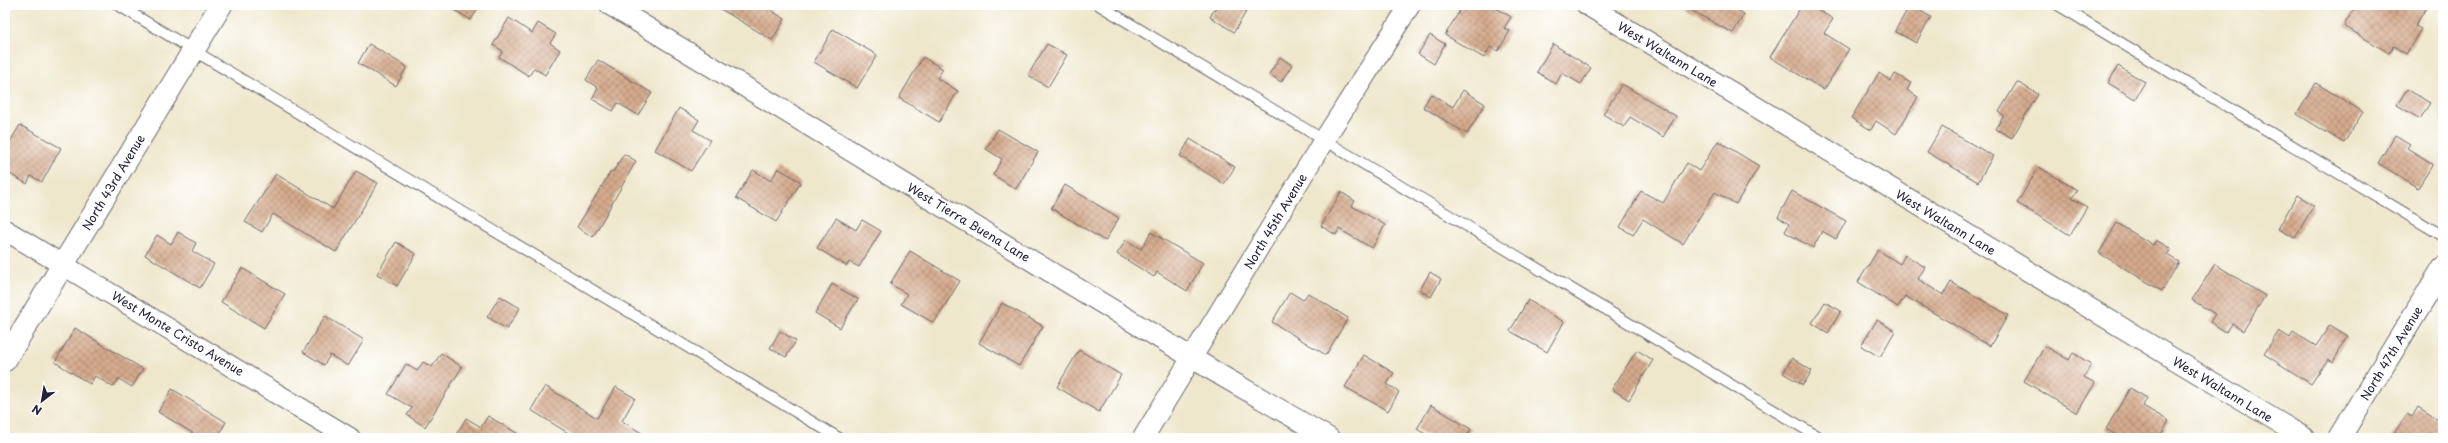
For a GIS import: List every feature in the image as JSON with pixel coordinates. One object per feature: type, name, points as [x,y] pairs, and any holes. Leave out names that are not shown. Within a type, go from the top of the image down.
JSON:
[{"type":"main road","name":"North 43rd Avenue","points":[[5,360],[221,5]]},
{"type":"main road","name":"North 47th Avenue","points":[[2339,438],[2443,268]]},
{"type":"street","name":"West Tierra Buena Lane","points":[[610,5],[1192,358],[1329,438]]},
{"type":"street","name":"North 45th Avenue","points":[[1143,438],[1324,140],[1410,5]]},
{"type":"street","name":"West Waltann Lane","points":[[1587,5],[2305,438]]},
{"type":"street","name":"West Monte Cristo Avenue","points":[[5,230],[350,438]]},
{"type":"lane","points":[[118,5],[194,49],[839,438]]},
{"type":"lane","points":[[1099,5],[1820,438]]},
{"type":"lane","points":[[2058,5],[2443,236]]},
{"type":"building","points":[[446,5],[480,5],[471,20]]},
{"type":"building","points":[[714,5],[776,5],[772,11],[785,19],[772,40]]},
{"type":"building","points":[[1217,5],[1250,5],[1234,32],[1210,17]]},
{"type":"building","points":[[1463,5],[1491,5],[1511,17],[1504,28],[1510,31],[1498,51],[1490,47],[1484,58],[1445,35]]},
{"type":"building","points":[[1681,5],[1729,5],[1744,14],[1733,33]]},
{"type":"building","points":[[1802,5],[1810,5],[1833,19],[1824,33],[1849,49],[1824,90],[1770,57]]},
{"type":"building","points":[[1910,5],[1931,17],[1916,43],[1895,31]]},
{"type":"building","points":[[2356,5],[2428,5],[2415,26],[2421,29],[2406,54],[2393,46],[2389,53],[2344,26]]},
{"type":"building","points":[[509,18],[532,33],[538,23],[556,34],[550,43],[560,50],[545,75],[534,68],[529,76],[499,57],[503,51],[493,45]]},
{"type":"building","points":[[833,29],[877,55],[857,88],[814,62]]},
{"type":"building","points":[[1430,35],[1445,44],[1434,64],[1418,54]]},
{"type":"building","points":[[369,44],[407,67],[396,86],[358,63]]},
{"type":"building","points":[[1047,44],[1067,55],[1048,87],[1028,75]]},
{"type":"building","points":[[1553,44],[1591,68],[1581,84],[1562,73],[1556,84],[1537,72]]},
{"type":"building","points":[[923,57],[943,69],[937,78],[958,91],[939,122],[899,98]]},
{"type":"building","points":[[1280,57],[1292,65],[1281,82],[1269,74]]},
{"type":"building","points":[[598,60],[652,93],[638,115],[618,103],[613,111],[592,99],[598,88],[586,80]]},
{"type":"building","points":[[2118,66],[2145,82],[2135,99],[2108,83]]},
{"type":"building","points":[[1879,73],[1891,81],[1895,74],[1911,83],[1907,90],[1918,97],[1896,134],[1876,121],[1871,130],[1851,118]]},
{"type":"building","points":[[2017,82],[2038,94],[2012,138],[1996,129],[2004,115],[1999,112]]},
{"type":"building","points":[[2316,83],[2363,112],[2344,143],[2297,114]]},
{"type":"building","points":[[1622,84],[1676,116],[1663,137],[1630,117],[1624,127],[1603,114]]},
{"type":"building","points":[[2407,89],[2430,103],[2420,119],[2397,105]]},
{"type":"building","points":[[1463,90],[1485,104],[1467,134],[1423,107],[1431,94],[1453,107]]},
{"type":"building","points":[[679,108],[699,120],[693,130],[710,140],[691,171],[655,150]]},
{"type":"building","points":[[20,125],[61,148],[42,182],[31,176],[27,184],[5,171],[5,150]]},
{"type":"building","points":[[1942,127],[1993,156],[1978,182],[1927,152]]},
{"type":"building","points":[[998,129],[1038,152],[1016,189],[993,175],[1002,159],[986,149]]},
{"type":"building","points":[[2395,135],[2410,144],[2407,148],[2433,164],[2418,188],[2378,163]]},
{"type":"building","points":[[1190,139],[1235,167],[1224,184],[1180,156]]},
{"type":"building","points":[[1718,141],[1759,166],[1736,204],[1715,192],[1683,244],[1643,219],[1633,235],[1620,227],[1641,191],[1663,203],[1687,163],[1699,171]]},
{"type":"building","points":[[624,154],[636,161],[593,237],[577,227],[611,171],[613,172]]},
{"type":"building","points":[[2039,167],[2077,190],[2072,198],[2087,207],[2070,235],[2017,203]]},
{"type":"building","points":[[778,168],[801,182],[776,222],[736,198],[753,170],[771,181]]},
{"type":"building","points":[[356,171],[378,183],[336,252],[273,214],[262,232],[245,222],[276,174],[333,209]]},
{"type":"building","points":[[1065,185],[1119,218],[1105,241],[1051,208]]},
{"type":"building","points":[[1792,191],[1846,221],[1836,239],[1822,231],[1813,248],[1785,232],[1789,224],[1778,217]]},
{"type":"building","points":[[1341,192],[1355,201],[1352,206],[1385,225],[1372,248],[1339,229],[1336,235],[1321,226]]},
{"type":"building","points":[[2297,195],[2314,205],[2295,238],[2278,229]]},
{"type":"building","points":[[836,218],[856,230],[862,220],[881,231],[859,267],[849,262],[847,266],[817,248]]},
{"type":"building","points":[[2117,223],[2153,245],[2156,240],[2171,249],[2167,255],[2179,262],[2162,291],[2099,253]]},
{"type":"building","points":[[178,232],[196,243],[192,251],[214,264],[200,288],[145,255],[157,235],[171,244]]},
{"type":"building","points":[[1151,232],[1203,263],[1187,291],[1157,272],[1154,277],[1117,254],[1126,240],[1141,249]]},
{"type":"building","points":[[396,242],[416,254],[397,286],[377,274]]},
{"type":"building","points":[[1878,250],[1900,264],[1905,255],[1925,267],[1918,279],[1943,295],[1951,282],[2008,315],[1990,346],[1905,296],[1898,307],[1858,282]]},
{"type":"building","points":[[910,251],[960,281],[934,323],[901,304],[907,294],[890,284]]},
{"type":"building","points":[[2215,264],[2265,296],[2243,331],[2232,324],[2226,332],[2210,322],[2215,314],[2192,300]]},
{"type":"building","points":[[242,268],[285,294],[264,328],[221,302]]},
{"type":"building","points":[[1430,272],[1441,279],[1431,297],[1420,290]]},
{"type":"building","points":[[832,284],[858,299],[840,328],[815,313]]},
{"type":"building","points":[[1290,292],[1303,300],[1308,293],[1348,318],[1326,355],[1272,322]]},
{"type":"building","points":[[500,296],[520,308],[507,329],[487,317]]},
{"type":"building","points":[[1528,300],[1564,322],[1547,352],[1510,331]]},
{"type":"building","points":[[1825,302],[1841,311],[1828,333],[1812,323]]},
{"type":"building","points":[[1002,303],[1043,326],[1019,366],[979,343]]},
{"type":"building","points":[[325,316],[364,340],[348,366],[330,355],[324,365],[303,352]]},
{"type":"building","points":[[1877,320],[1895,331],[1880,357],[1861,346]]},
{"type":"building","points":[[2330,325],[2348,336],[2333,362],[2328,359],[2311,384],[2264,354],[2279,331],[2290,338],[2293,332],[2316,346]]},
{"type":"building","points":[[75,328],[143,369],[132,387],[119,379],[113,387],[95,376],[90,384],[55,362]]},
{"type":"building","points":[[780,331],[796,341],[786,357],[770,348]]},
{"type":"building","points":[[2045,346],[2069,360],[2073,353],[2091,364],[2084,377],[2095,383],[2077,413],[2024,381]]},
{"type":"building","points":[[1079,350],[1121,375],[1099,412],[1057,387]]},
{"type":"building","points":[[1637,350],[1653,360],[1629,400],[1612,389]]},
{"type":"building","points":[[441,353],[462,367],[425,427],[407,415],[412,408],[388,394],[406,364],[417,371],[423,362],[432,367]]},
{"type":"building","points":[[1364,355],[1394,373],[1387,384],[1399,392],[1388,411],[1345,387]]},
{"type":"building","points":[[1792,358],[1812,371],[1803,385],[1783,373]]},
{"type":"building","points":[[545,386],[597,418],[616,387],[635,398],[622,421],[650,438],[576,438],[531,410]]},
{"type":"building","points":[[2130,388],[2147,398],[2143,406],[2169,421],[2159,438],[2121,438],[2106,429]]},
{"type":"building","points":[[172,389],[226,422],[217,438],[201,438],[158,412]]},
{"type":"building","points":[[1431,405],[1471,429],[1466,438],[1432,438],[1417,429]]},
{"type":"building","points":[[2418,407],[2443,423],[2443,438],[2391,438],[2407,414],[2412,417]]},
{"type":"building","points":[[488,416],[525,438],[454,438],[466,418],[481,427]]}]
